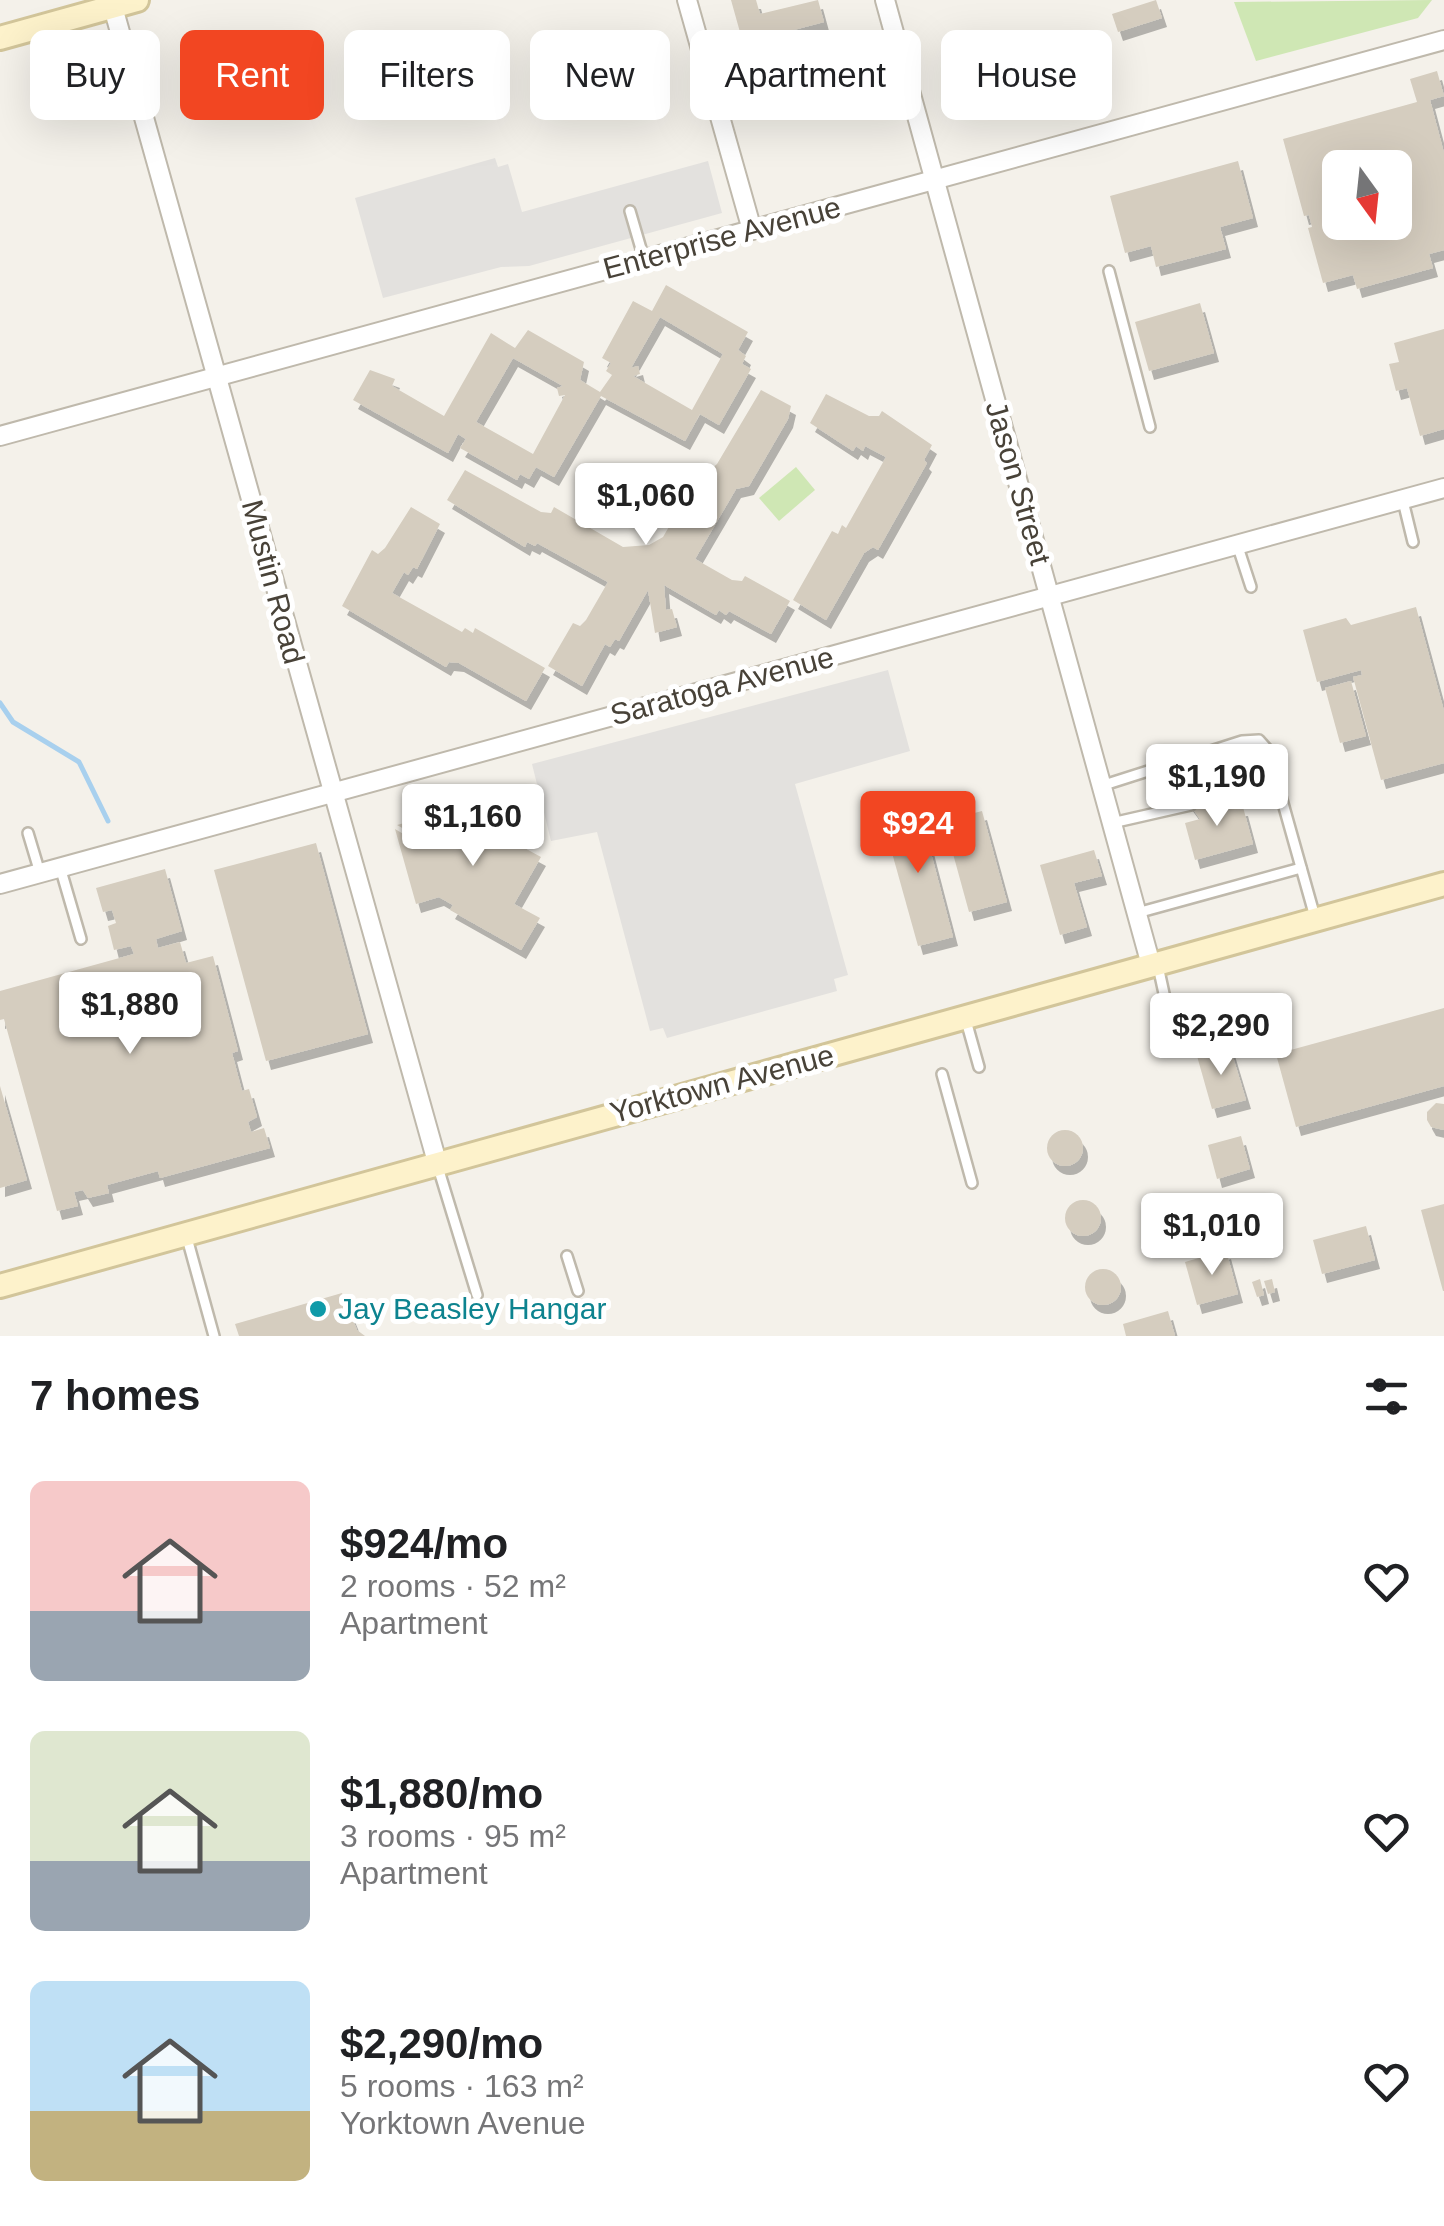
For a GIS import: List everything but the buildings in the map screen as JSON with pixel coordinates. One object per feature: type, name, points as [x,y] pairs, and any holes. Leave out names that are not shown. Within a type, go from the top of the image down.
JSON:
[{"type":"main road","points":[[0,38],[112,3],[137,0]]},
{"type":"main road","name":"Yorktown Avenue","points":[[0,1286],[1444,884]]},
{"type":"street","points":[[688,0],[752,230]]},
{"type":"street","name":"Jason Street","points":[[885,0],[1101,786],[1154,964]]},
{"type":"street","name":"Mustin Road","points":[[112,3],[436,1162]]},
{"type":"street","name":"Enterprise Avenue","points":[[0,436],[1444,40]]},
{"type":"street","name":"Saratoga Avenue","points":[[0,884],[1444,488]]},
{"type":"lane","points":[[630,211],[644,259]]},
{"type":"lane","points":[[1109,271],[1150,427]]},
{"type":"lane","points":[[1402,500],[1413,542]]},
{"type":"lane","points":[[1237,544],[1251,587]]},
{"type":"lane","points":[[1101,786],[1242,741],[1260,740],[1268,750],[1316,920]]},
{"type":"lane","points":[[1211,799],[1278,784]]},
{"type":"lane","points":[[1112,823],[1191,806]]},
{"type":"lane","points":[[28,833],[40,873]]},
{"type":"lane","points":[[60,867],[81,939]]},
{"type":"lane","points":[[1137,912],[1300,868]]},
{"type":"lane","points":[[1154,964],[1173,1035]]},
{"type":"lane","points":[[965,1016],[979,1067]]},
{"type":"lane","points":[[942,1074],[972,1183]]},
{"type":"lane","points":[[436,1162],[477,1295]]},
{"type":"lane","points":[[186,1235],[214,1336]]},
{"type":"lane","points":[[567,1256],[578,1292]]},
{"type":"green space","points":[[1432,0],[1418,18],[1256,61],[1234,2]]},
{"type":"green space","points":[[796,467],[815,490],[779,521],[759,498]]},
{"type":"shaded area","points":[[495,158],[498,167],[508,164],[522,212],[708,161],[722,213],[529,266],[501,267],[383,298],[355,198]]},
{"type":"shaded area","points":[[888,670],[910,751],[795,784],[848,975],[834,979],[837,991],[667,1038],[663,1028],[650,1031],[597,832],[551,841],[532,764]]},
{"type":"waterway","points":[[0,703],[13,722],[79,762],[108,821]]},
{"type":"place","name":"Jay Beasley Hangar","points":[[318,1309]]}]
